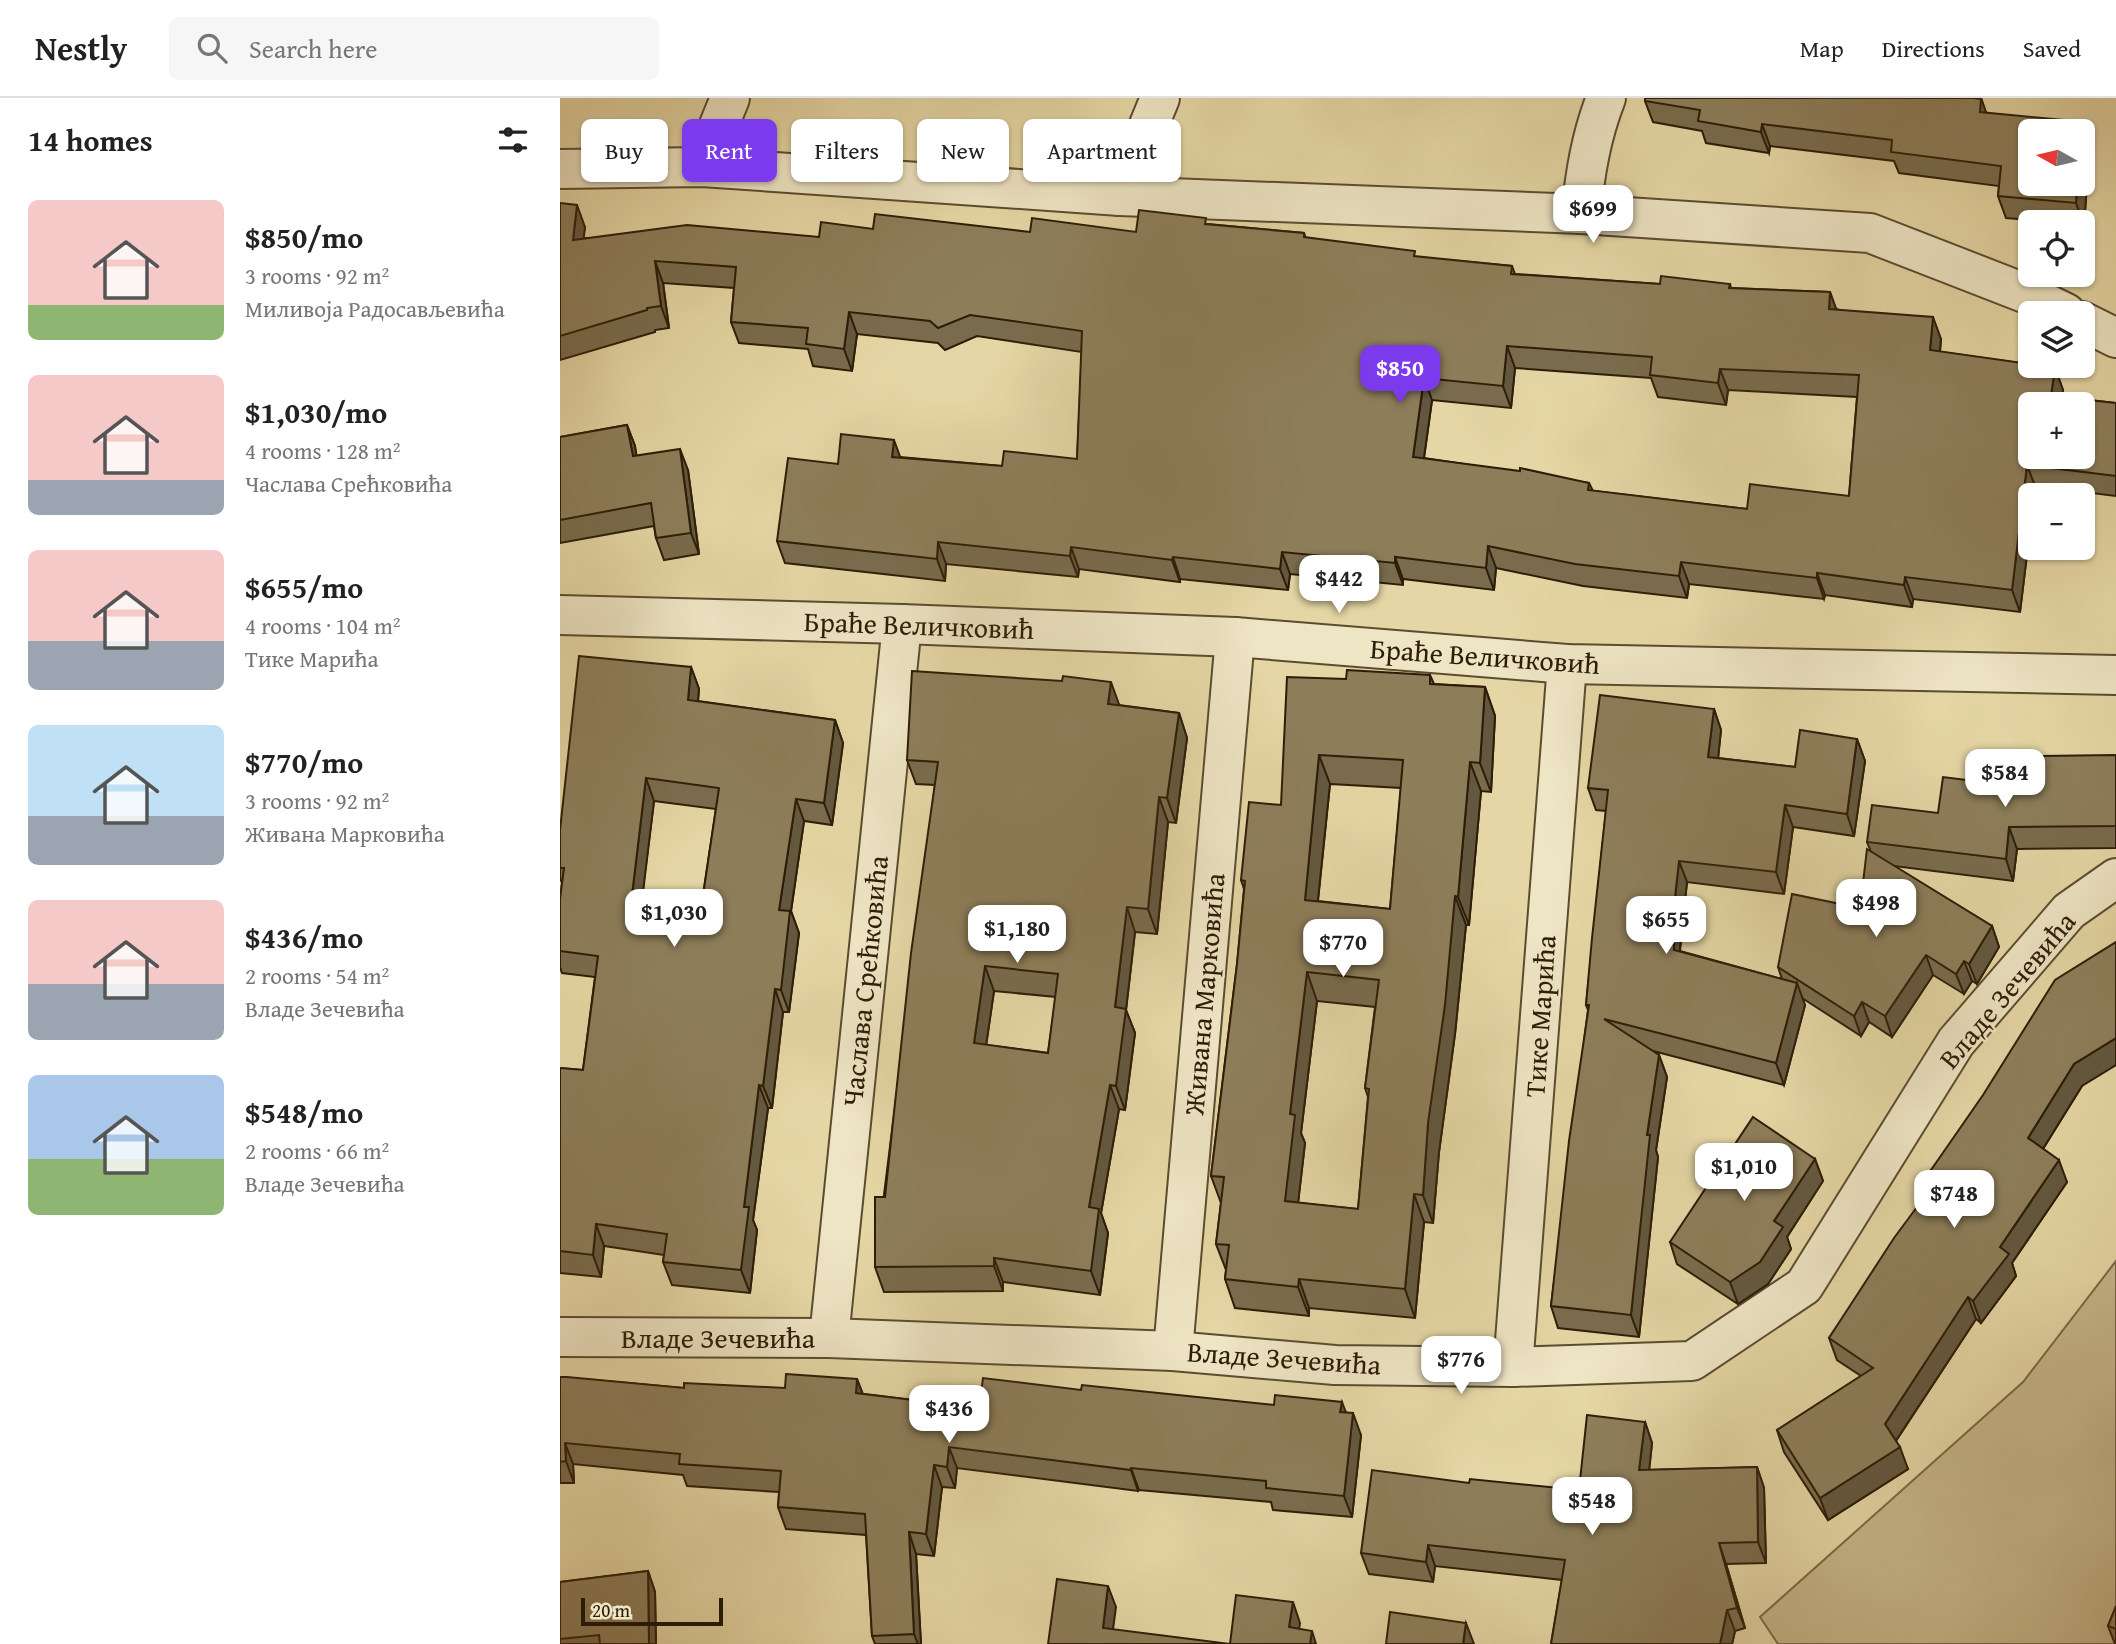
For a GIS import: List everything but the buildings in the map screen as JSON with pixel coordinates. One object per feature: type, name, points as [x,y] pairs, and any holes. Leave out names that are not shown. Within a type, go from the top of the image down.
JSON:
[{"type":"street","points":[[721,119],[730,98]]},
{"type":"street","points":[[1120,196],[1160,98]]},
{"type":"street","points":[[1581,214],[1585,169],[1597,120],[1606,98]]},
{"type":"street","points":[[560,169],[682,167]]},
{"type":"street","points":[[777,172],[1120,196],[1581,214],[1870,233],[2041,301]]},
{"type":"street","points":[[2095,328],[2116,338]]},
{"type":"street","name":"Браће Величковић","points":[[560,615],[902,624],[1235,637],[1567,664],[2116,675]]},
{"type":"street","name":"Часлава Срећковића","points":[[829,1338],[902,624]]},
{"type":"street","name":"Живана Марковића","points":[[1173,1351],[1235,637]]},
{"type":"street","name":"Тике Марића","points":[[1513,1367],[1567,664]]},
{"type":"street","name":"Владе Зечевића","points":[[560,1337],[829,1338],[1173,1351],[1335,1364],[1513,1367],[1692,1361],[1804,1286],[1956,1042],[2069,911],[2116,878]]},
{"type":"shaded area","points":[[2116,1261],[2116,1644],[1778,1644],[1760,1617],[2023,1382]]}]
